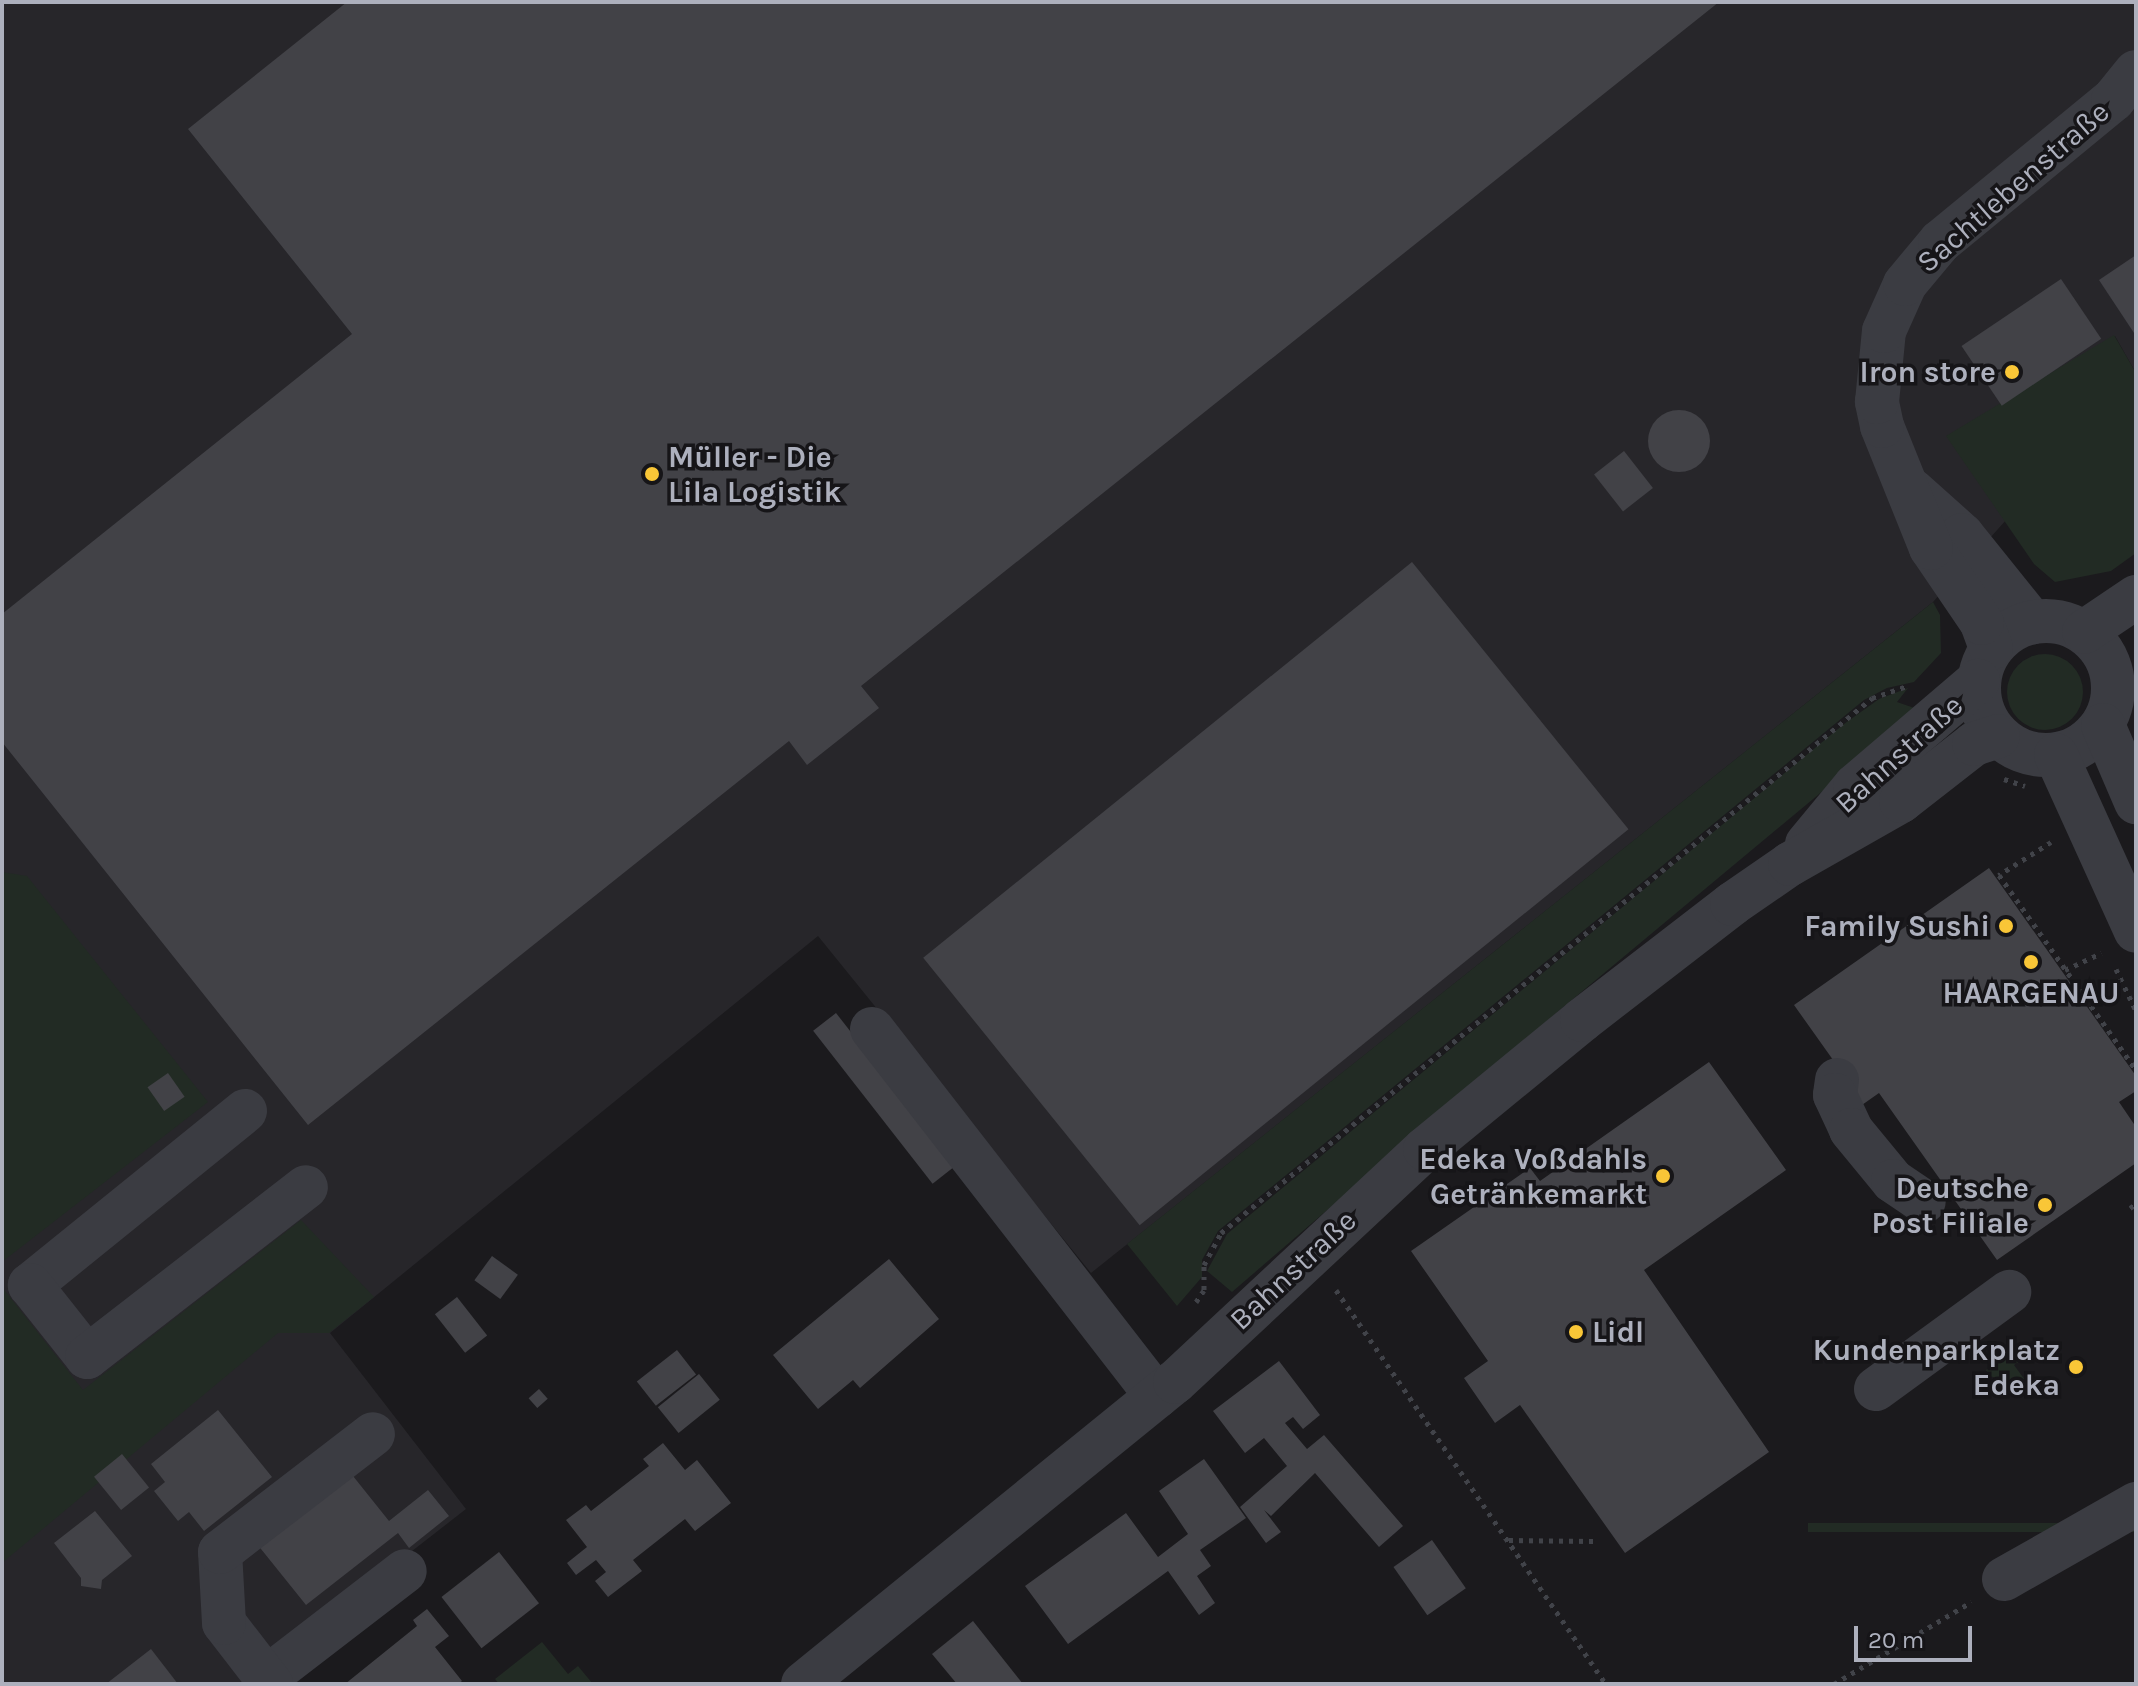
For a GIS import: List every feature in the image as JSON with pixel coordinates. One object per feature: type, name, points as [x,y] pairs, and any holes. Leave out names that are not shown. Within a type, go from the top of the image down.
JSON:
[{"type":"street","name":"Sachtlebenstraße","points":[[1985,664],[1982,623],[1931,548],[1910,488],[1889,446],[1877,402],[1884,331],[1893,306],[1921,263],[1940,242],[2113,100],[2136,72]]},
{"type":"street","name":"Sachtlebenstraße","points":[[1910,488],[1962,535],[2032,622]]},
{"type":"street","points":[[2084,632],[2136,597]]},
{"type":"street","points":[[2032,622],[2059,622],[2084,632],[2102,649],[2124,661],[2103,725],[2063,767],[2125,947]]},
{"type":"street","name":"Bahnstraße","points":[[1790,864],[1855,786],[1985,664],[2009,632],[2032,622]]},
{"type":"street","name":"Bahnstraße","points":[[1985,664],[1983,713],[1998,736],[2063,767]]},
{"type":"street","points":[[2103,725],[2136,802]]},
{"type":"street","name":"Bahnstraße","points":[[803,1684],[1157,1397],[1425,1149],[1582,1020],[1732,904],[1790,864],[1901,801],[1974,744],[1998,736]]},
{"type":"street","points":[[872,1029],[1157,1397]]},
{"type":"street","points":[[1837,1080],[1835,1095],[1851,1130],[1893,1181],[1924,1202]]},
{"type":"street","points":[[245,1111],[30,1285],[87,1357],[306,1187]]},
{"type":"street","points":[[1876,1389],[2009,1292]]},
{"type":"street","points":[[373,1434],[220,1552],[224,1623],[268,1681],[405,1571]]},
{"type":"street","points":[[2004,1579],[2136,1504]]},
{"type":"path","points":[[1187,1314],[1204,1290],[1204,1265],[1221,1233],[1872,698],[1921,683]]},
{"type":"path","points":[[1991,781],[2004,779],[2031,788],[2063,767]]},
{"type":"path","points":[[2053,840],[1999,875],[2135,1065]]},
{"type":"path","points":[[2125,947],[2136,1011]]},
{"type":"path","points":[[1310,1253],[1606,1684]]},
{"type":"path","points":[[1508,1540],[1593,1541]]},
{"type":"path","points":[[1834,1684],[1956,1612],[2004,1579]]},
{"type":"shaded area","points":[[2,2],[2136,2],[2136,373],[2115,336],[1947,436],[2006,520],[1933,602],[1091,1273],[818,936],[330,1333],[466,1509],[271,1661],[288,1684],[2,1684]]},
{"type":"shaded area","points":[[2114,335],[2136,373],[2136,553],[2111,571],[2055,582],[2034,564],[1946,436]]},
{"type":"shaded area","points":[[1933,602],[1940,615],[1941,653],[1914,682],[1887,688],[1864,700],[1218,1231],[1202,1260],[1202,1277],[1177,1306],[1127,1244]]},
{"type":"shaded area","points":[[2045,654],[2059,657],[2072,665],[2080,678],[2083,692],[2080,706],[2072,719],[2059,727],[2045,730],[2031,727],[2018,719],[2010,706],[2007,692],[2010,678],[2018,665],[2031,657]]},
{"type":"shaded area","points":[[1908,688],[1897,702],[1920,710],[1555,1014],[1232,1292],[1207,1271],[1227,1234],[1245,1219],[1844,724],[1879,699]]},
{"type":"shaded area","points":[[2,872],[27,876],[208,1102],[2,1262]]},
{"type":"shaded area","points":[[301,1220],[374,1297],[329,1333],[278,1333],[2,1563],[2,1287],[83,1390]]},
{"type":"shaded area","points":[[2028,1347],[2035,1351],[2014,1365],[2025,1380],[2018,1383],[1989,1376],[1986,1370],[2017,1348]]},
{"type":"shaded area","points":[[1808,1523],[2136,1523],[2136,1532],[1808,1532]]},
{"type":"shaded area","points":[[542,1642],[568,1674],[578,1666],[593,1684],[499,1684],[495,1679]]},
{"type":"building","name":"Müller - Die Lila Logistik","points":[[347,2],[1719,2],[861,686],[879,708],[807,765],[789,741],[308,1125],[2,742],[2,614],[352,334],[188,129]]},
{"type":"building","points":[[2136,255],[2136,336],[2099,280]]},
{"type":"building","name":"Iron store","points":[[2061,279],[2101,339],[2002,406],[1962,346]]},
{"type":"building","points":[[1679,410],[1701,419],[1710,441],[1701,463],[1679,472],[1657,463],[1648,441],[1657,419]]},
{"type":"building","points":[[1624,451],[1653,488],[1623,511],[1594,474]]},
{"type":"building","points":[[1412,562],[1628,829],[1140,1225],[923,958]]},
{"type":"building","points":[[1989,868],[2136,1076],[2136,1091],[2119,1102],[2136,1127],[2136,1163],[1997,1260],[1879,1093],[1852,1112],[1848,1081],[1794,1005]]},
{"type":"building","points":[[836,1013],[955,1166],[933,1184],[813,1031]]},
{"type":"building","name":"Lidl","points":[[1709,1062],[1786,1170],[1644,1270],[1769,1452],[1625,1553],[1520,1405],[1495,1423],[1464,1378],[1488,1361],[1411,1251],[1530,1168],[1540,1181]]},
{"type":"building","points":[[168,1073],[185,1097],[164,1111],[148,1087]]},
{"type":"building","points":[[492,1256],[518,1275],[500,1299],[474,1280]]},
{"type":"building","points":[[889,1259],[939,1319],[860,1388],[853,1380],[818,1409],[773,1355]]},
{"type":"building","points":[[457,1297],[487,1336],[465,1353],[435,1314]]},
{"type":"building","points":[[677,1350],[696,1374],[656,1406],[637,1381]]},
{"type":"building","points":[[1279,1361],[1320,1415],[1303,1429],[1293,1417],[1285,1423],[1307,1449],[1324,1435],[1403,1526],[1379,1547],[1315,1473],[1271,1516],[1264,1510],[1281,1532],[1266,1543],[1240,1507],[1287,1466],[1264,1438],[1245,1453],[1213,1411]]},
{"type":"building","points":[[699,1374],[720,1400],[679,1433],[658,1407]]},
{"type":"building","points":[[539,1389],[548,1399],[537,1408],[529,1398]]},
{"type":"building","points":[[218,1410],[272,1477],[204,1531],[189,1512],[178,1521],[154,1491],[165,1482],[151,1464]]},
{"type":"building","points":[[663,1443],[685,1470],[697,1460],[731,1503],[695,1531],[685,1519],[633,1560],[642,1571],[608,1597],[595,1581],[606,1572],[596,1560],[576,1575],[567,1563],[587,1547],[566,1520],[586,1505],[591,1511],[649,1466],[643,1459]]},
{"type":"building","points":[[122,1454],[149,1487],[121,1510],[94,1477]]},
{"type":"building","points":[[1204,1459],[1246,1518],[1200,1550],[1211,1566],[1197,1576],[1215,1603],[1199,1615],[1168,1571],[1068,1644],[1025,1586],[1126,1513],[1158,1557],[1188,1534],[1159,1491]]},
{"type":"building","points":[[349,1471],[389,1521],[428,1490],[449,1516],[409,1548],[398,1533],[306,1605],[257,1544]]},
{"type":"building","points":[[95,1511],[132,1556],[102,1580],[101,1589],[81,1586],[81,1578],[54,1543]]},
{"type":"building","points":[[1432,1540],[1466,1588],[1427,1615],[1393,1567]]},
{"type":"building","points":[[499,1552],[539,1603],[481,1648],[441,1597]]},
{"type":"building","points":[[427,1609],[449,1636],[435,1647],[462,1681],[458,1684],[345,1684],[417,1626],[413,1620]]},
{"type":"building","points":[[973,1621],[1023,1684],[957,1684],[932,1654]]},
{"type":"building","points":[[151,1649],[178,1684],[106,1684]]},
{"type":"place","name":"Iron store","points":[[2012,372]]},
{"type":"place","name":"Müller - Die Lila Logistik","points":[[652,474]]},
{"type":"place","name":"Family Sushi","points":[[2006,926]]},
{"type":"place","name":"HAARGENAU","points":[[2031,962]]},
{"type":"place","name":"Edeka Voßdahls Getränkemarkt","points":[[1663,1176]]},
{"type":"place","name":"Deutsche Post Filiale","points":[[2045,1205]]},
{"type":"place","name":"Lidl","points":[[1576,1332]]},
{"type":"place","name":"Kundenparkplatz Edeka","points":[[2076,1367]]}]
